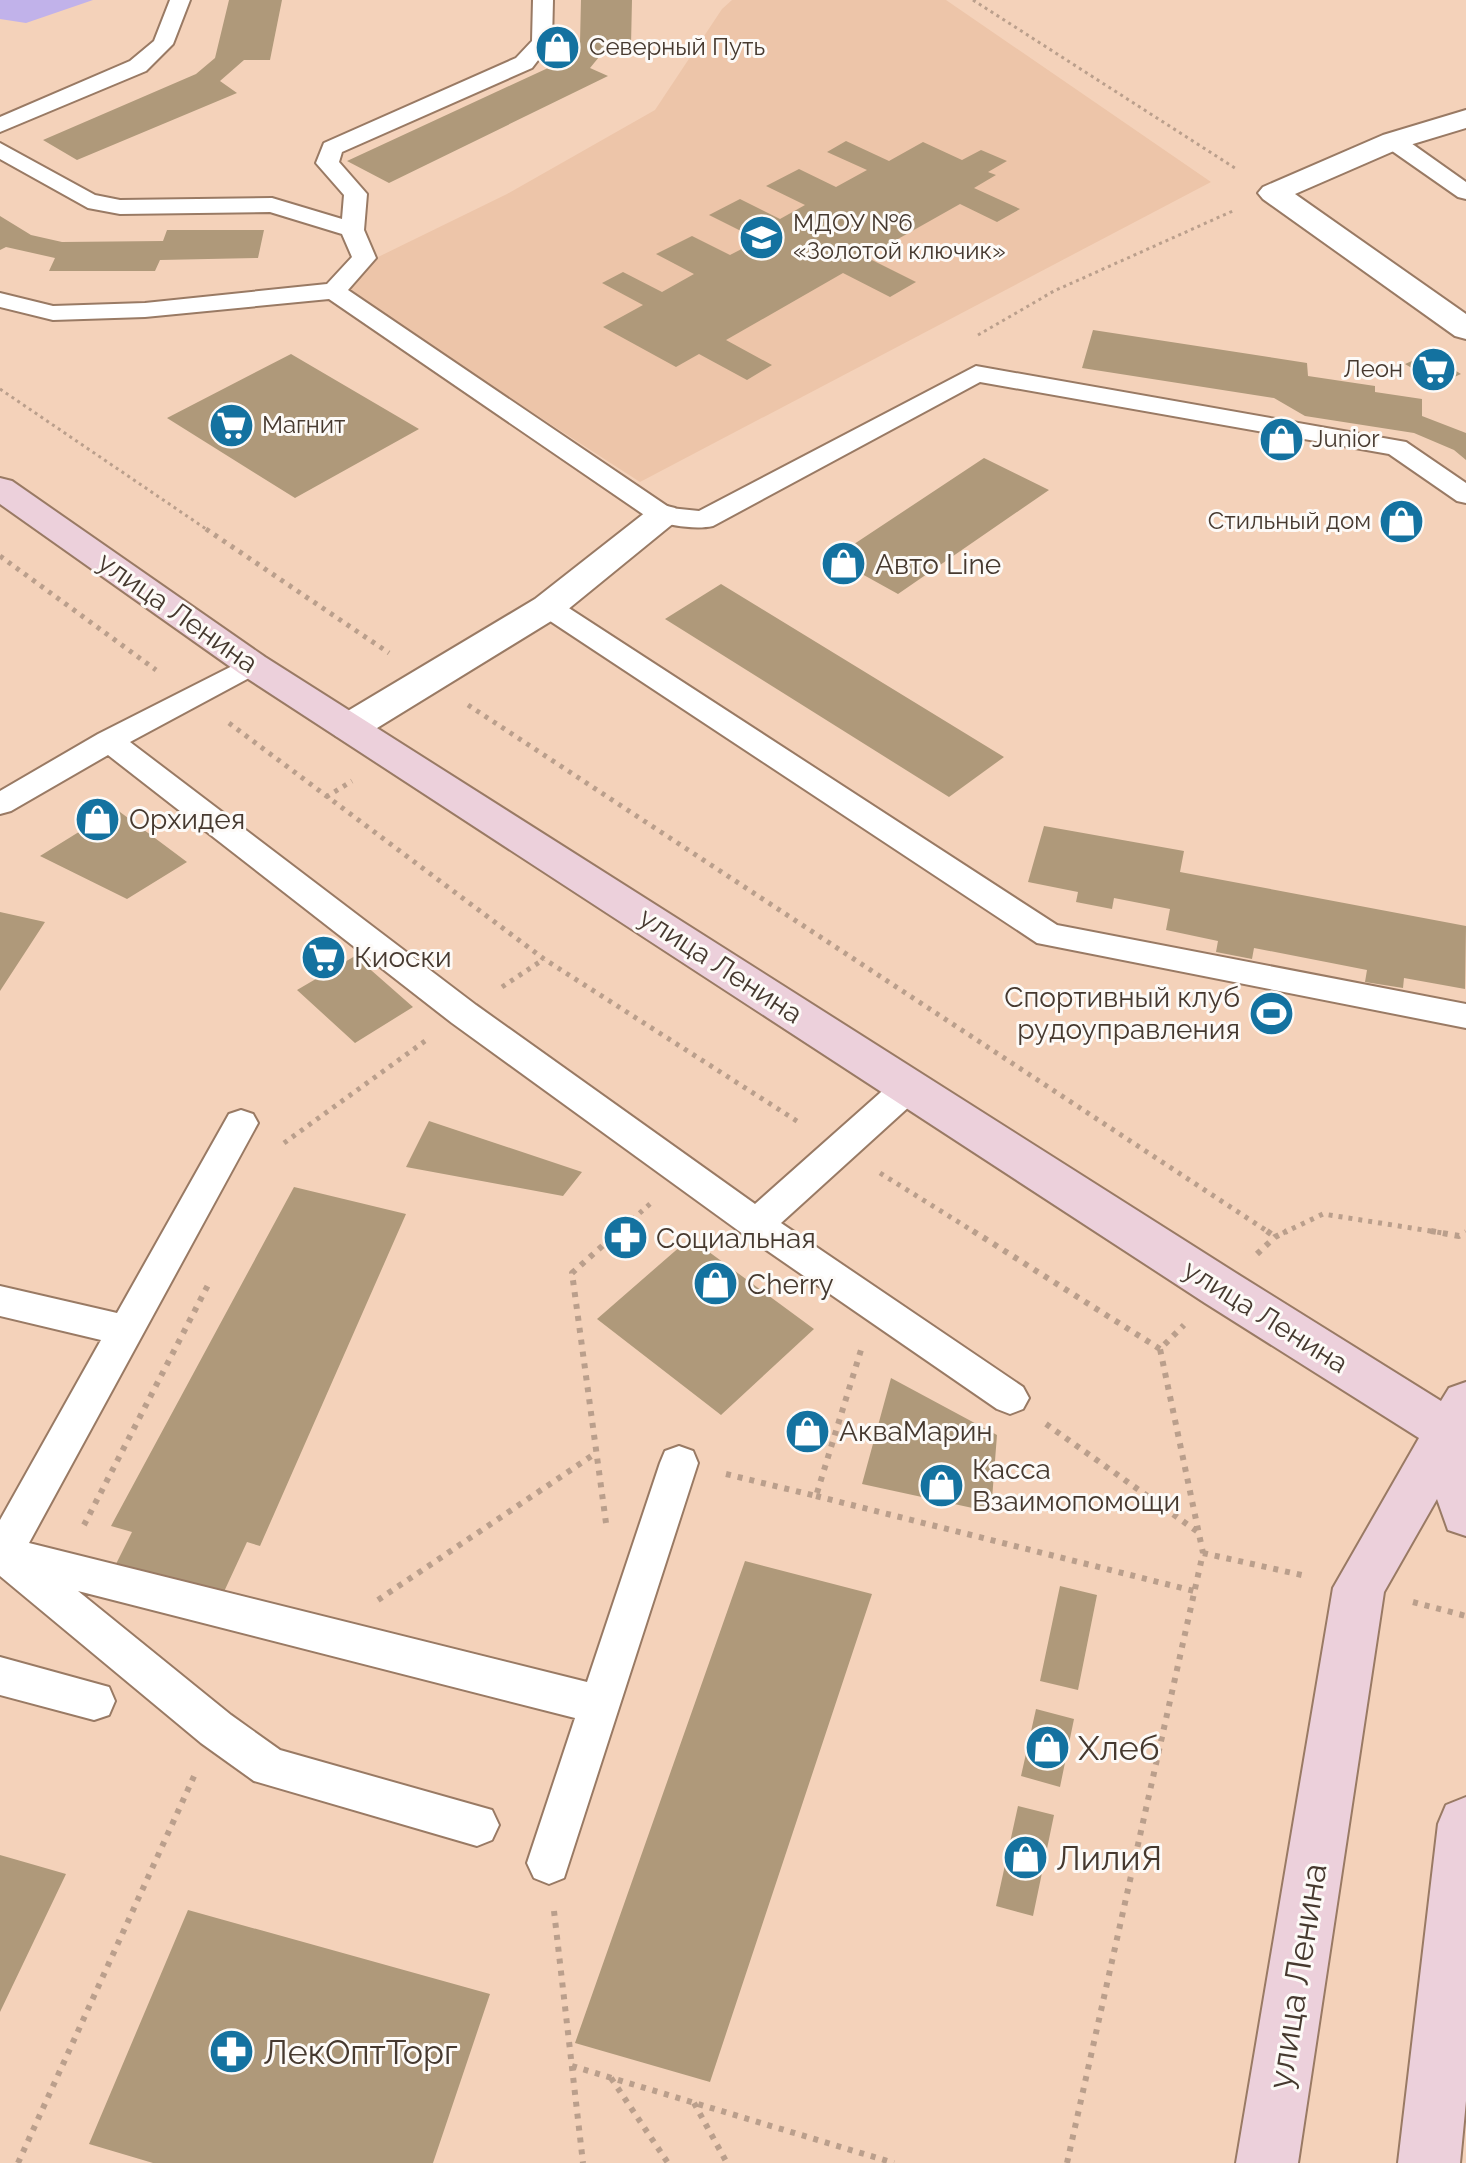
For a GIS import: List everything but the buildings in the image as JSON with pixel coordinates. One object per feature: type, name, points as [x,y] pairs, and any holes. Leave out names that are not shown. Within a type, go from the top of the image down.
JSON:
[{"type":"street","points":[[1273,193],[1393,141],[1466,119]]},
{"type":"street","points":[[1273,193],[1466,329]]},
{"type":"street","name":"улица Ленина","points":[[0,488],[252,665],[1222,1289],[1458,1417],[1359,1588],[1267,2163]]},
{"type":"street","points":[[350,727],[548,607],[663,515]]},
{"type":"street","points":[[1458,1417],[1466,1514]]},
{"type":"street","points":[[1429,2163],[1466,1824]]},
{"type":"lane","points":[[0,125],[138,66],[163,44],[180,0]]},
{"type":"lane","points":[[334,291],[364,258],[352,230],[356,194],[327,163],[332,148],[524,63],[542,42],[543,0]]},
{"type":"lane","points":[[1393,141],[1466,192]]},
{"type":"lane","points":[[0,150],[88,201],[120,207],[272,205],[352,230]]},
{"type":"lane","points":[[0,300],[53,313],[145,310],[334,291],[663,515],[703,520],[976,374],[1397,448],[1466,495]]},
{"type":"lane","points":[[548,607],[1048,935],[1466,1016]]},
{"type":"lane","points":[[2,801],[252,665]]},
{"type":"lane","points":[[109,741],[464,1014],[684,1174],[1010,1398]]},
{"type":"lane","points":[[756,1224],[910,1086]]},
{"type":"lane","points":[[1,1553],[241,1123]]},
{"type":"lane","points":[[0,1301],[124,1330]]},
{"type":"lane","points":[[549,1863],[679,1463]]},
{"type":"lane","points":[[1,1553],[600,1705]]},
{"type":"lane","points":[[1,1553],[216,1729],[269,1767],[477,1825]]},
{"type":"lane","points":[[0,1676],[94,1701]]},
{"type":"path","points":[[973,0],[1273,193]]},
{"type":"path","points":[[0,389],[427,679],[1275,1237],[1323,1214],[1459,1236],[1466,1232]]},
{"type":"path","points":[[0,556],[544,959],[1160,1349],[1203,1553],[1067,2163]]},
{"type":"path","points":[[280,1146],[544,959]]},
{"type":"path","points":[[607,1530],[572,1273],[684,1174]]},
{"type":"path","points":[[61,1569],[215,1273]]},
{"type":"path","points":[[1160,1349],[1222,1289]]},
{"type":"path","points":[[816,1496],[874,1307]]},
{"type":"path","points":[[1010,1398],[1199,1532]]},
{"type":"path","points":[[326,1635],[596,1453]]},
{"type":"path","points":[[679,1463],[1194,1591]]},
{"type":"path","points":[[18,2163],[216,1729]]},
{"type":"path","points":[[549,1863],[583,2163]]},
{"type":"path","points":[[572,2066],[894,2163]]},
{"type":"path","points":[[610,2077],[668,2163]]},
{"type":"path","points":[[694,2103],[727,2163]]},
{"type":"shaded area","points":[[0,0],[93,0],[26,23],[0,19]]},
{"type":"shaded area","name":"МДОУ №6 «Золотой ключик»","points":[[732,0],[946,0],[1211,182],[640,482],[329,281],[507,194],[655,110],[722,9]]},
{"type":"place","name":"Северный Путь","points":[[558,47]]},
{"type":"place","name":"МДОУ №6 «Золотой ключик»","points":[[762,237]]},
{"type":"place","name":"Леон","points":[[1434,369]]},
{"type":"place","name":"Магнит","points":[[231,425]]},
{"type":"place","name":"Junior","points":[[1281,439]]},
{"type":"place","name":"Стильный дом","points":[[1402,521]]},
{"type":"place","name":"Авто Line","points":[[844,564]]},
{"type":"place","name":"Орхидея","points":[[98,819]]},
{"type":"place","name":"Киоски","points":[[323,957]]},
{"type":"place","name":"Спортивный клуб рудоуправления","points":[[1271,1013]]},
{"type":"place","name":"Социальная","points":[[625,1238]]},
{"type":"place","name":"Cherry","points":[[716,1284]]},
{"type":"place","name":"АкваМарин","points":[[808,1431]]},
{"type":"place","name":"Касса Взаимопомощи","points":[[941,1485]]},
{"type":"place","name":"Хлеб","points":[[1047,1748]]},
{"type":"place","name":"ЛилиЯ","points":[[1025,1858]]},
{"type":"place","name":"ЛекОптТорг","points":[[232,2052]]}]
